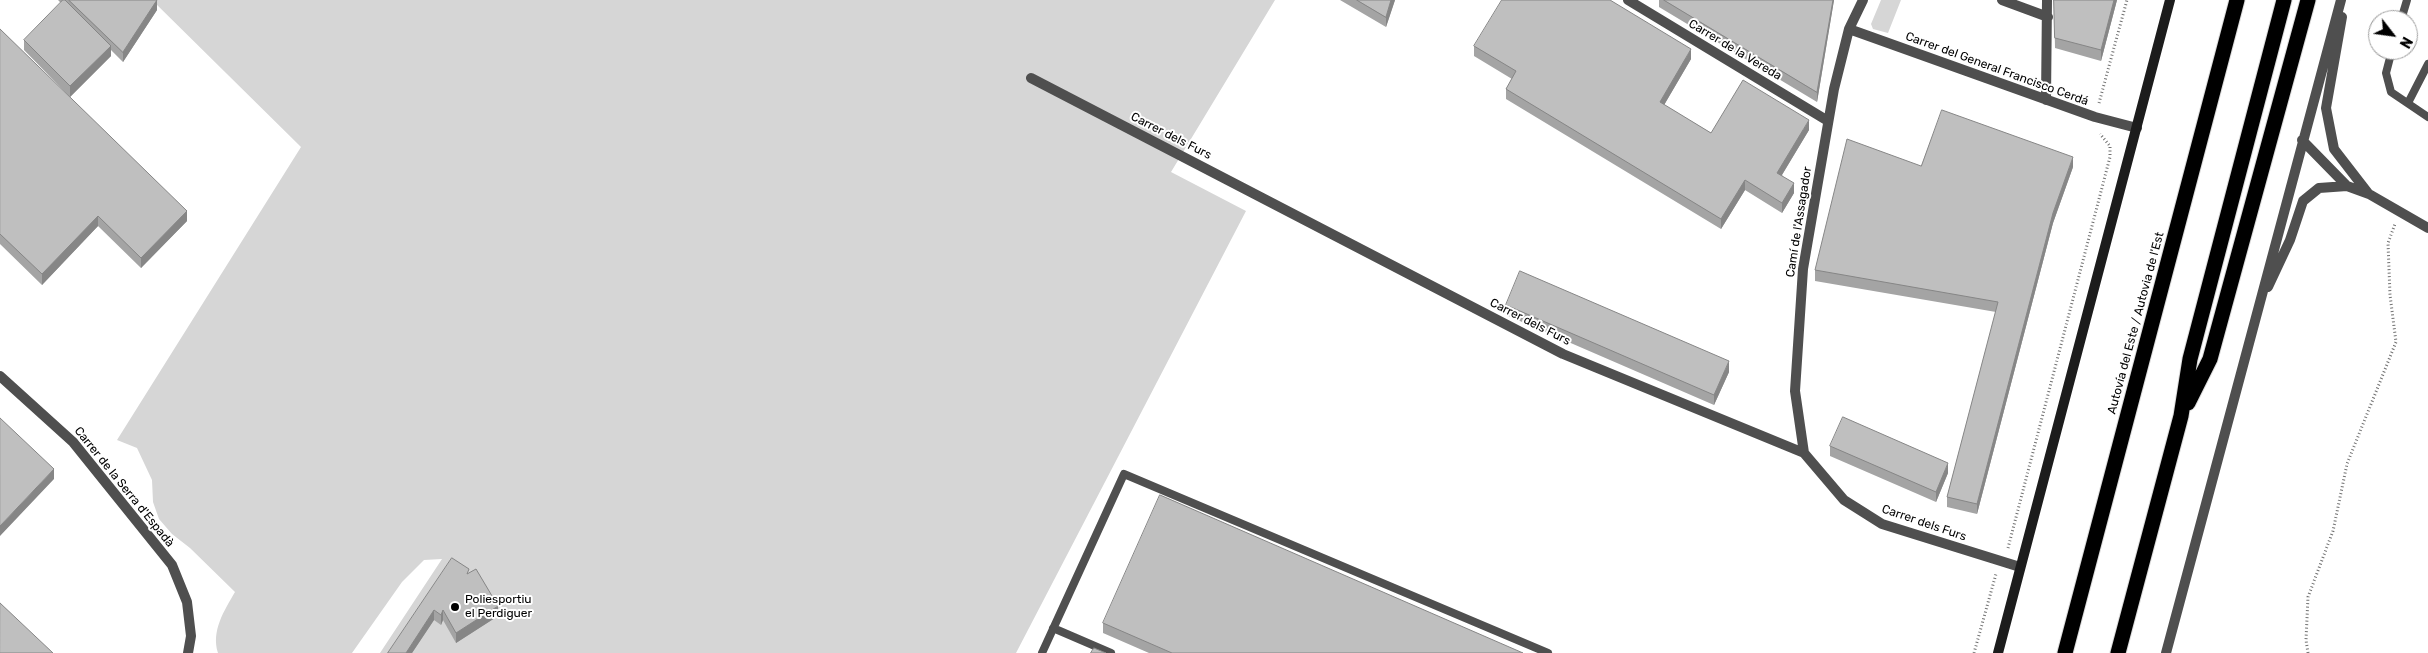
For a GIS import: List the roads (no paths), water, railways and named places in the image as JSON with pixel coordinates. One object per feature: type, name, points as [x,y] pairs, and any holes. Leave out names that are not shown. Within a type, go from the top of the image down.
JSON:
[{"type":"highway","name":"Autovía del Este / Autovia de l'Est","points":[[2065,653],[2237,0]]},
{"type":"highway","points":[[2118,653],[2181,416],[2190,359],[2284,0]]},
{"type":"highway","points":[[2181,416],[2210,359],[2308,0]]},
{"type":"street","name":"Carrer de la Vereda","points":[[1628,0],[1828,121]]},
{"type":"street","name":"Camí de l'Assagador","points":[[1804,453],[1795,391],[1802,288],[1828,121],[1849,29],[1863,0]]},
{"type":"street","points":[[2002,0],[2048,16]]},
{"type":"street","points":[[2046,100],[2047,0]]},
{"type":"street","points":[[1998,653],[2170,0]]},
{"type":"street","points":[[2166,653],[2255,315],[2341,0]]},
{"type":"street","points":[[2345,0],[2326,108],[2334,149],[2369,194]]},
{"type":"street","name":"Carrer del General Francisco Cerdá","points":[[1849,29],[2095,117],[2137,128]]},
{"type":"street","name":"Carrer dels Furs","points":[[1031,78],[1563,354],[1804,453],[1844,500],[1882,524],[2020,567]]},
{"type":"street","points":[[2302,140],[2347,186]]},
{"type":"street","points":[[2255,315],[2290,240],[2303,201],[2320,188],[2347,186],[2369,194],[2428,228]]},
{"type":"street","name":"Carrer de la Serra d'Espadà","points":[[0,376],[73,442],[172,566],[187,602],[191,636],[188,653]]},
{"type":"lane","points":[[2390,60],[2386,74],[2391,92],[2428,116]]},
{"type":"lane","points":[[2408,103],[2428,64]]},
{"type":"lane","points":[[1042,653],[1124,474],[1548,653]]},
{"type":"lane","points":[[1053,628],[1111,653]]},
{"type":"place","name":"Poliesportiu el Perdiguer","points":[[455,607]]}]
